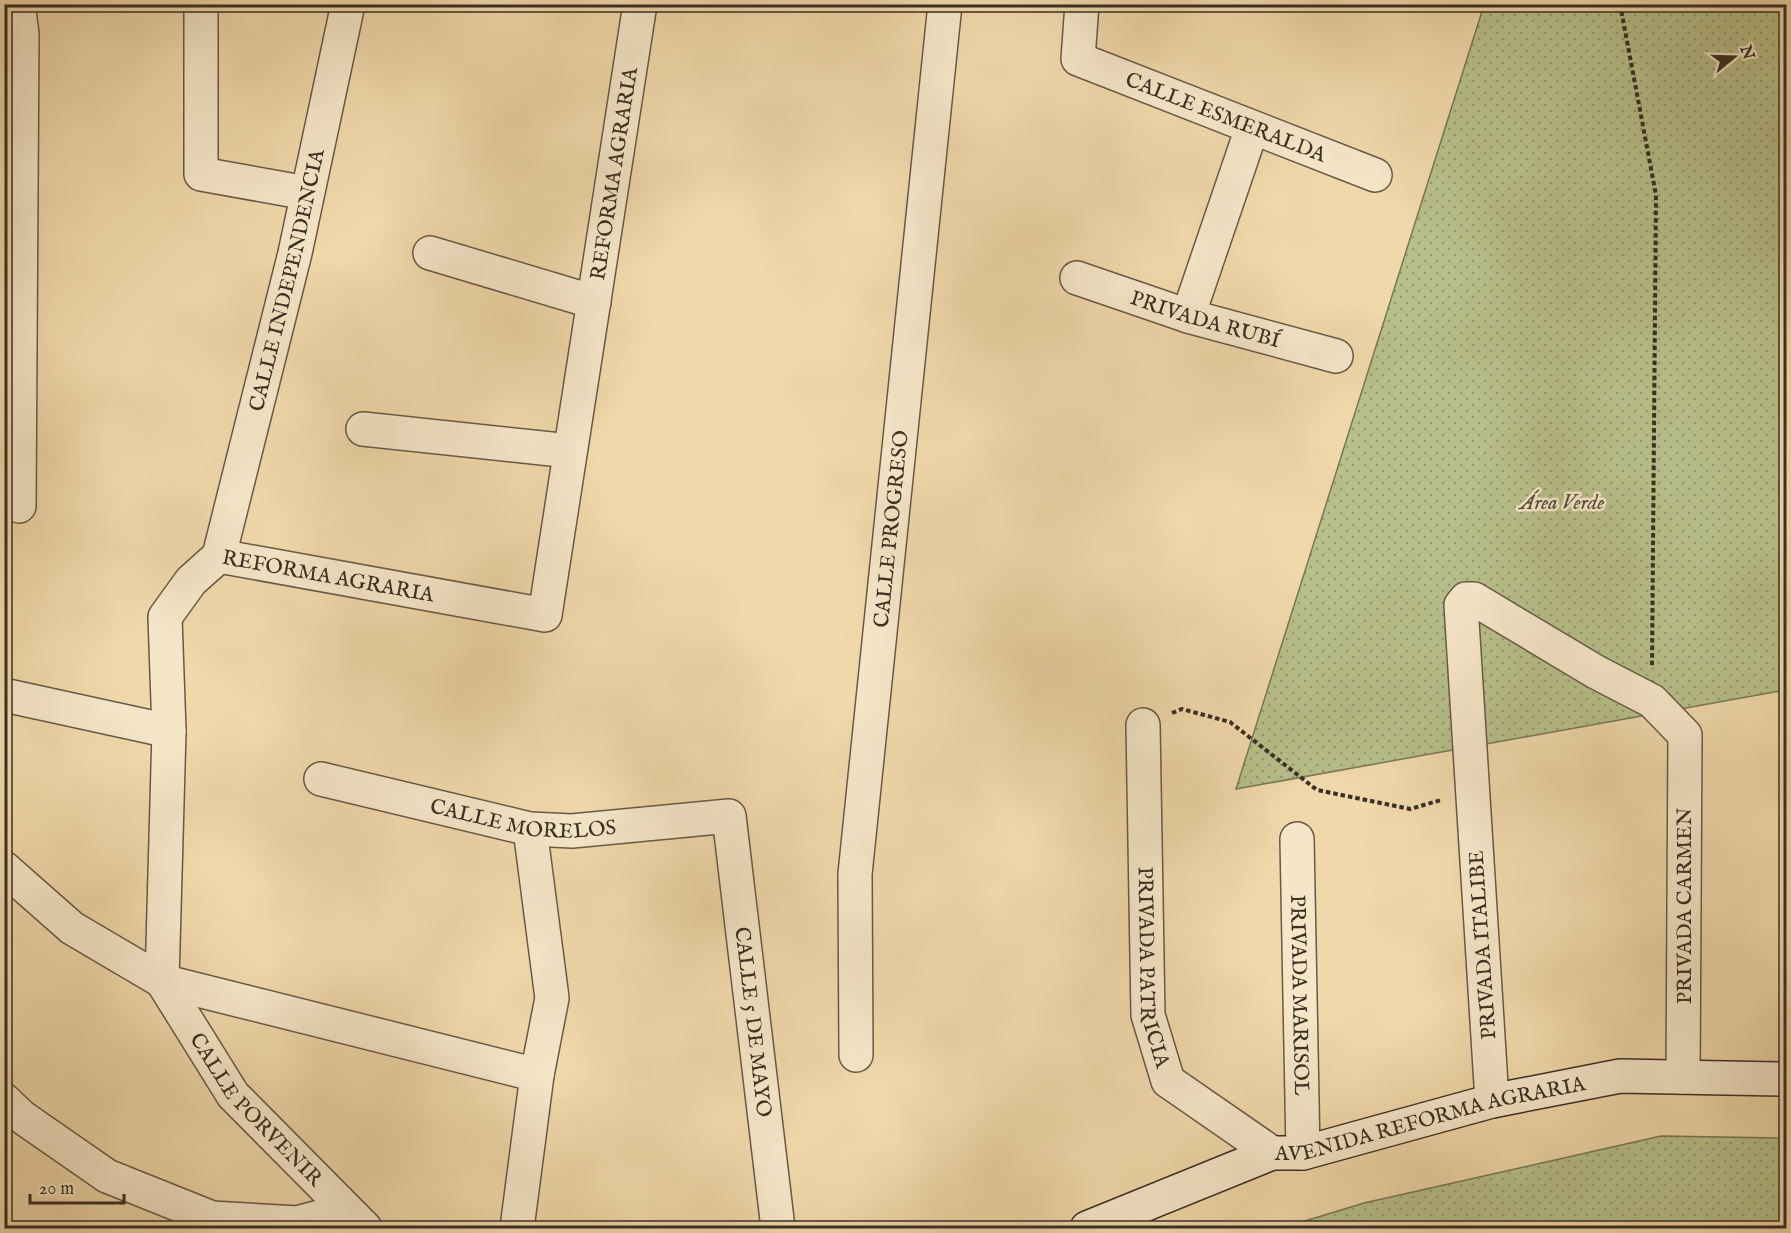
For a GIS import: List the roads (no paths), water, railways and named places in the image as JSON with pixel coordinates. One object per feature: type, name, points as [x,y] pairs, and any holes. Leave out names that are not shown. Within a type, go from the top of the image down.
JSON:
[{"type":"street","points":[[18,4],[22,34],[19,506]]},
{"type":"street","points":[[201,4],[201,174],[307,193]]},
{"type":"street","name":"CALLE INDEPENDENCIA","points":[[219,556],[307,193],[348,4]]},
{"type":"street","name":"REFORMA AGRARIA","points":[[162,981],[169,732],[165,617],[191,581],[219,556],[545,615],[640,4]]},
{"type":"street","name":"CALLE PROGRESO","points":[[856,1055],[855,874],[945,4]]},
{"type":"street","name":"CALLE ESMERALDA","points":[[1082,4],[1078,59],[1376,175]]},
{"type":"street","points":[[1188,316],[1252,128]]},
{"type":"street","points":[[430,253],[594,302]]},
{"type":"street","name":"PRIVADA RUBÍ","points":[[1077,278],[1188,316],[1336,356]]},
{"type":"street","points":[[363,429],[570,450]]},
{"type":"street","name":"PRIVADA ITALIBE","points":[[1492,1101],[1461,605],[1466,599],[1474,599],[1596,672],[1652,701]]},
{"type":"street","points":[[4,696],[169,732]]},
{"type":"street","name":"PRIVADA CARMEN","points":[[1652,701],[1685,735],[1683,1077]]},
{"type":"street","name":"PRIVADA PATRICIA","points":[[1143,725],[1148,1015],[1168,1082],[1287,1153]]},
{"type":"street","name":"CALLE MORELOS","points":[[321,779],[530,830],[572,831],[729,816]]},
{"type":"street","name":"CALLE 5 DE MAYO","points":[[729,816],[778,1228]]},
{"type":"street","points":[[517,1228],[537,1075],[552,998],[530,830]]},
{"type":"street","name":"PRIVADA MARISOL","points":[[1287,1153],[1297,838]]},
{"type":"street","points":[[4,868],[72,928],[162,981],[537,1075]]},
{"type":"street","name":"CALLE PORVENIR","points":[[162,981],[233,1095],[355,1219]]},
{"type":"street","name":"AVENIDA REFORMA AGRARIA","points":[[1087,1228],[1287,1153],[1492,1101],[1620,1076],[1786,1079]]},
{"type":"street","points":[[4,1100],[22,1117],[108,1176],[212,1218],[297,1223],[355,1219]]},
{"type":"park label","name":"Área Verde","points":[[1562,502]]}]
